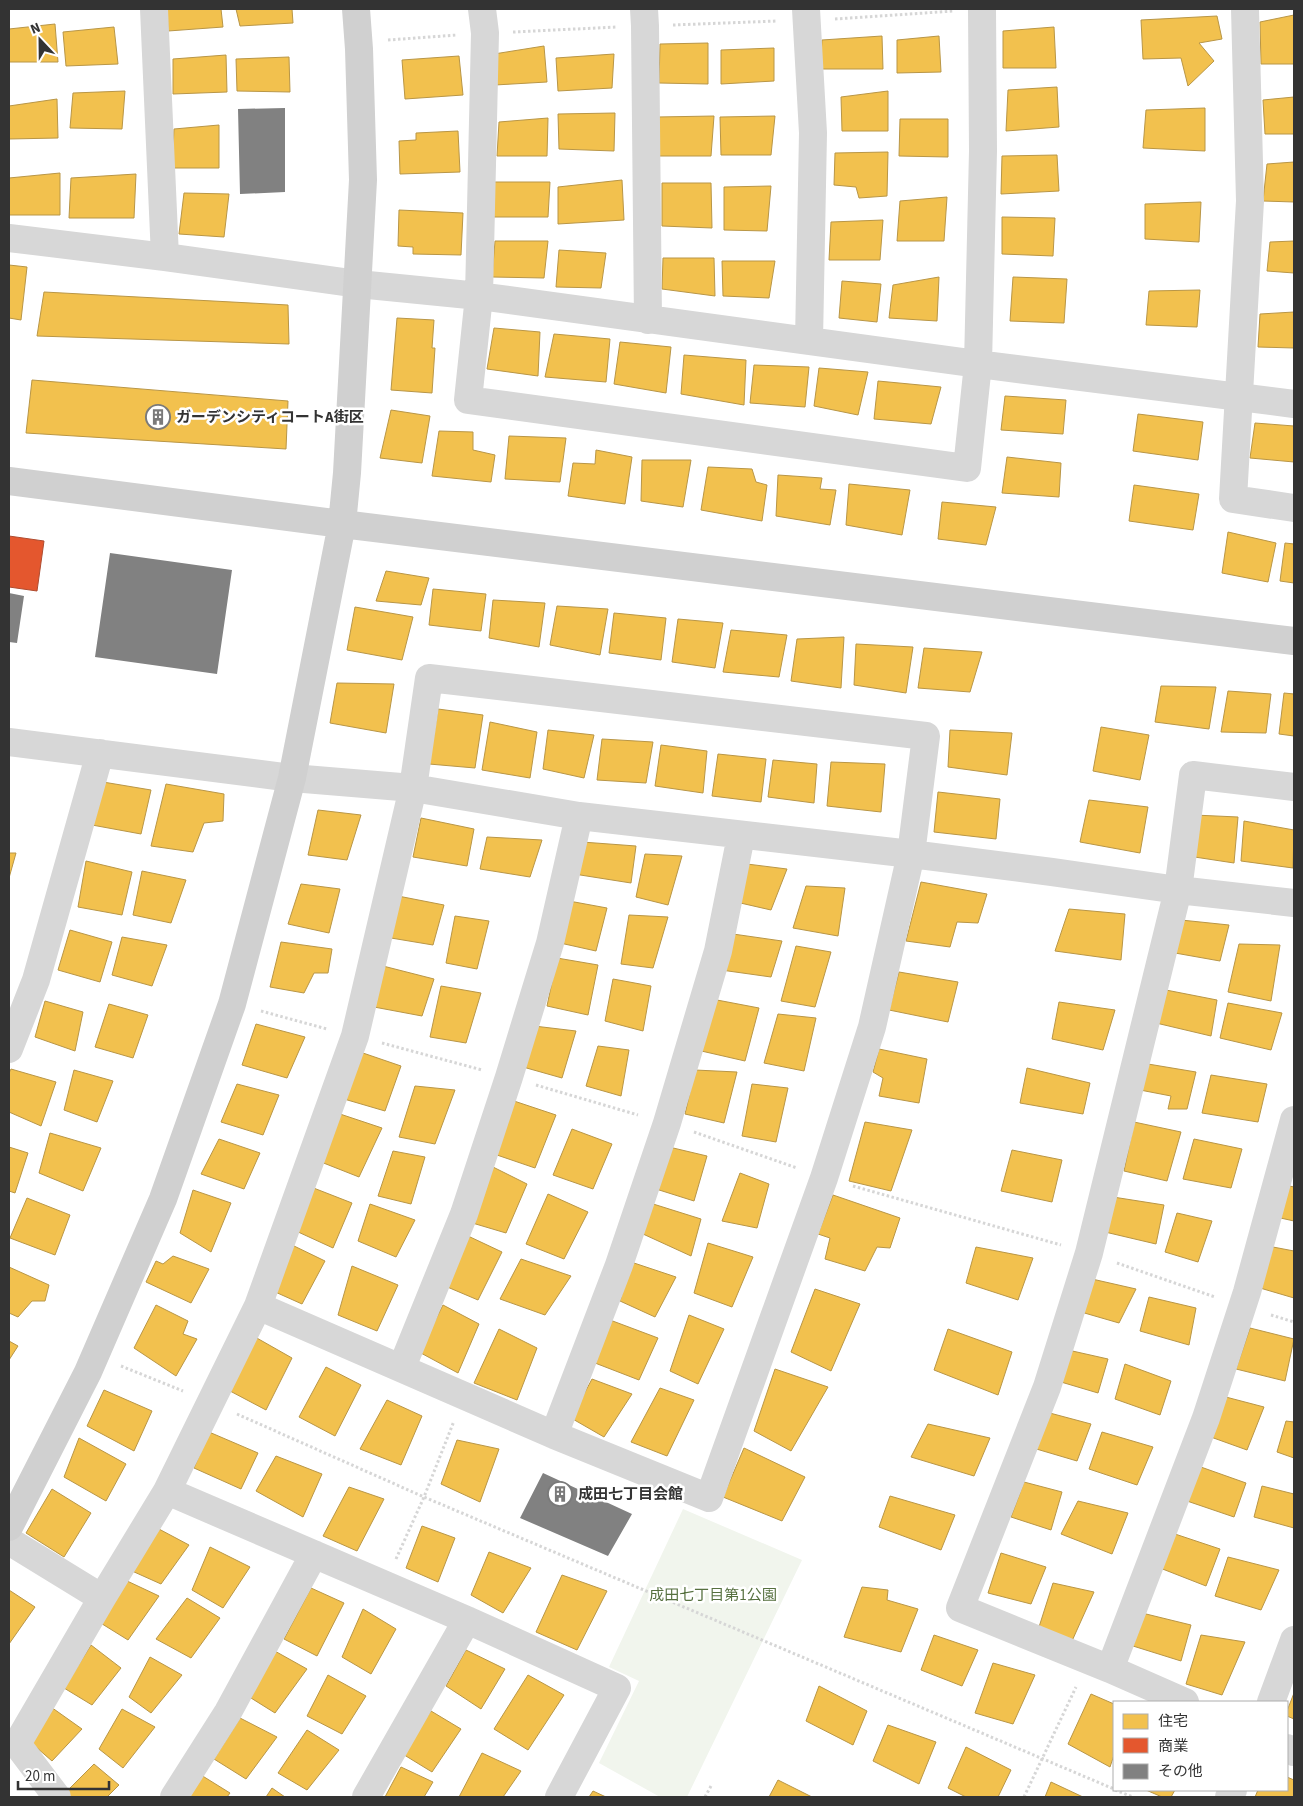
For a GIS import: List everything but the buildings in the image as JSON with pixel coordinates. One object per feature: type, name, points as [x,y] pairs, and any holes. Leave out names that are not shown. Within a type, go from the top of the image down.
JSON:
[{"type":"street","points":[[154,9],[165,257]]},
{"type":"street","points":[[9,1527],[95,1356],[163,1199],[232,1004],[292,778],[342,524],[347,473],[363,180],[356,9]]},
{"type":"street","points":[[483,21],[479,296],[468,400],[967,468],[978,364],[983,151],[982,9]]},
{"type":"street","points":[[1245,9],[1250,201],[1233,499],[1294,508]]},
{"type":"street","points":[[806,14],[813,133],[809,341]]},
{"type":"street","points":[[645,17],[648,320]]},
{"type":"street","points":[[9,238],[165,257],[358,284],[479,296],[978,364],[1294,404]]},
{"type":"street","points":[[9,481],[342,524],[1294,641]]},
{"type":"street","points":[[57,1797],[17,1744],[167,1491],[258,1306],[355,1036],[414,788],[429,678],[926,736],[911,854],[872,1027],[824,1178],[709,1498],[554,1435],[402,1367],[258,1306]]},
{"type":"street","points":[[9,742],[100,752],[292,778],[414,788],[579,816],[911,854],[1178,890],[1294,903]]},
{"type":"street","points":[[9,1049],[36,980],[100,752]]},
{"type":"street","points":[[1183,1701],[1099,1664],[960,1608],[1047,1387],[1089,1254],[1178,890],[1193,774],[1294,787]]},
{"type":"street","points":[[402,1367],[464,1214],[509,1077],[550,943],[579,816]]},
{"type":"street","points":[[554,1435],[619,1265],[667,1123],[718,951],[741,836]]},
{"type":"street","points":[[1099,1664],[1206,1418],[1242,1306],[1294,1120]]},
{"type":"street","points":[[167,1491],[385,1584],[617,1688],[559,1797]]},
{"type":"street","points":[[9,1541],[102,1598]]},
{"type":"street","points":[[174,1797],[228,1712],[314,1554]]},
{"type":"street","points":[[366,1797],[467,1620]]},
{"type":"street","points":[[1270,1701],[1294,1640]]},
{"type":"path","points":[[384,40],[483,21],[982,9]]},
{"type":"path","points":[[1089,1254],[1294,1322]]},
{"type":"path","points":[[95,1356],[211,1402],[424,1497],[1113,1789]]},
{"type":"path","points":[[385,1584],[424,1497],[464,1395]]},
{"type":"path","points":[[1024,1797],[1042,1758],[1099,1664]]},
{"type":"path","points":[[705,1797],[711,1786]]},
{"type":"path","points":[[1118,1791],[1133,1797]]},
{"type":"green space","name":"成田七丁目第1公園","points":[[683,1509],[802,1560],[687,1797],[660,1797],[599,1763],[639,1681],[609,1667]]},
{"type":"place","name":"ガーデンシティコートA街区","points":[[158,417]]},
{"type":"place","name":"成田七丁目会館","points":[[560,1494]]}]
